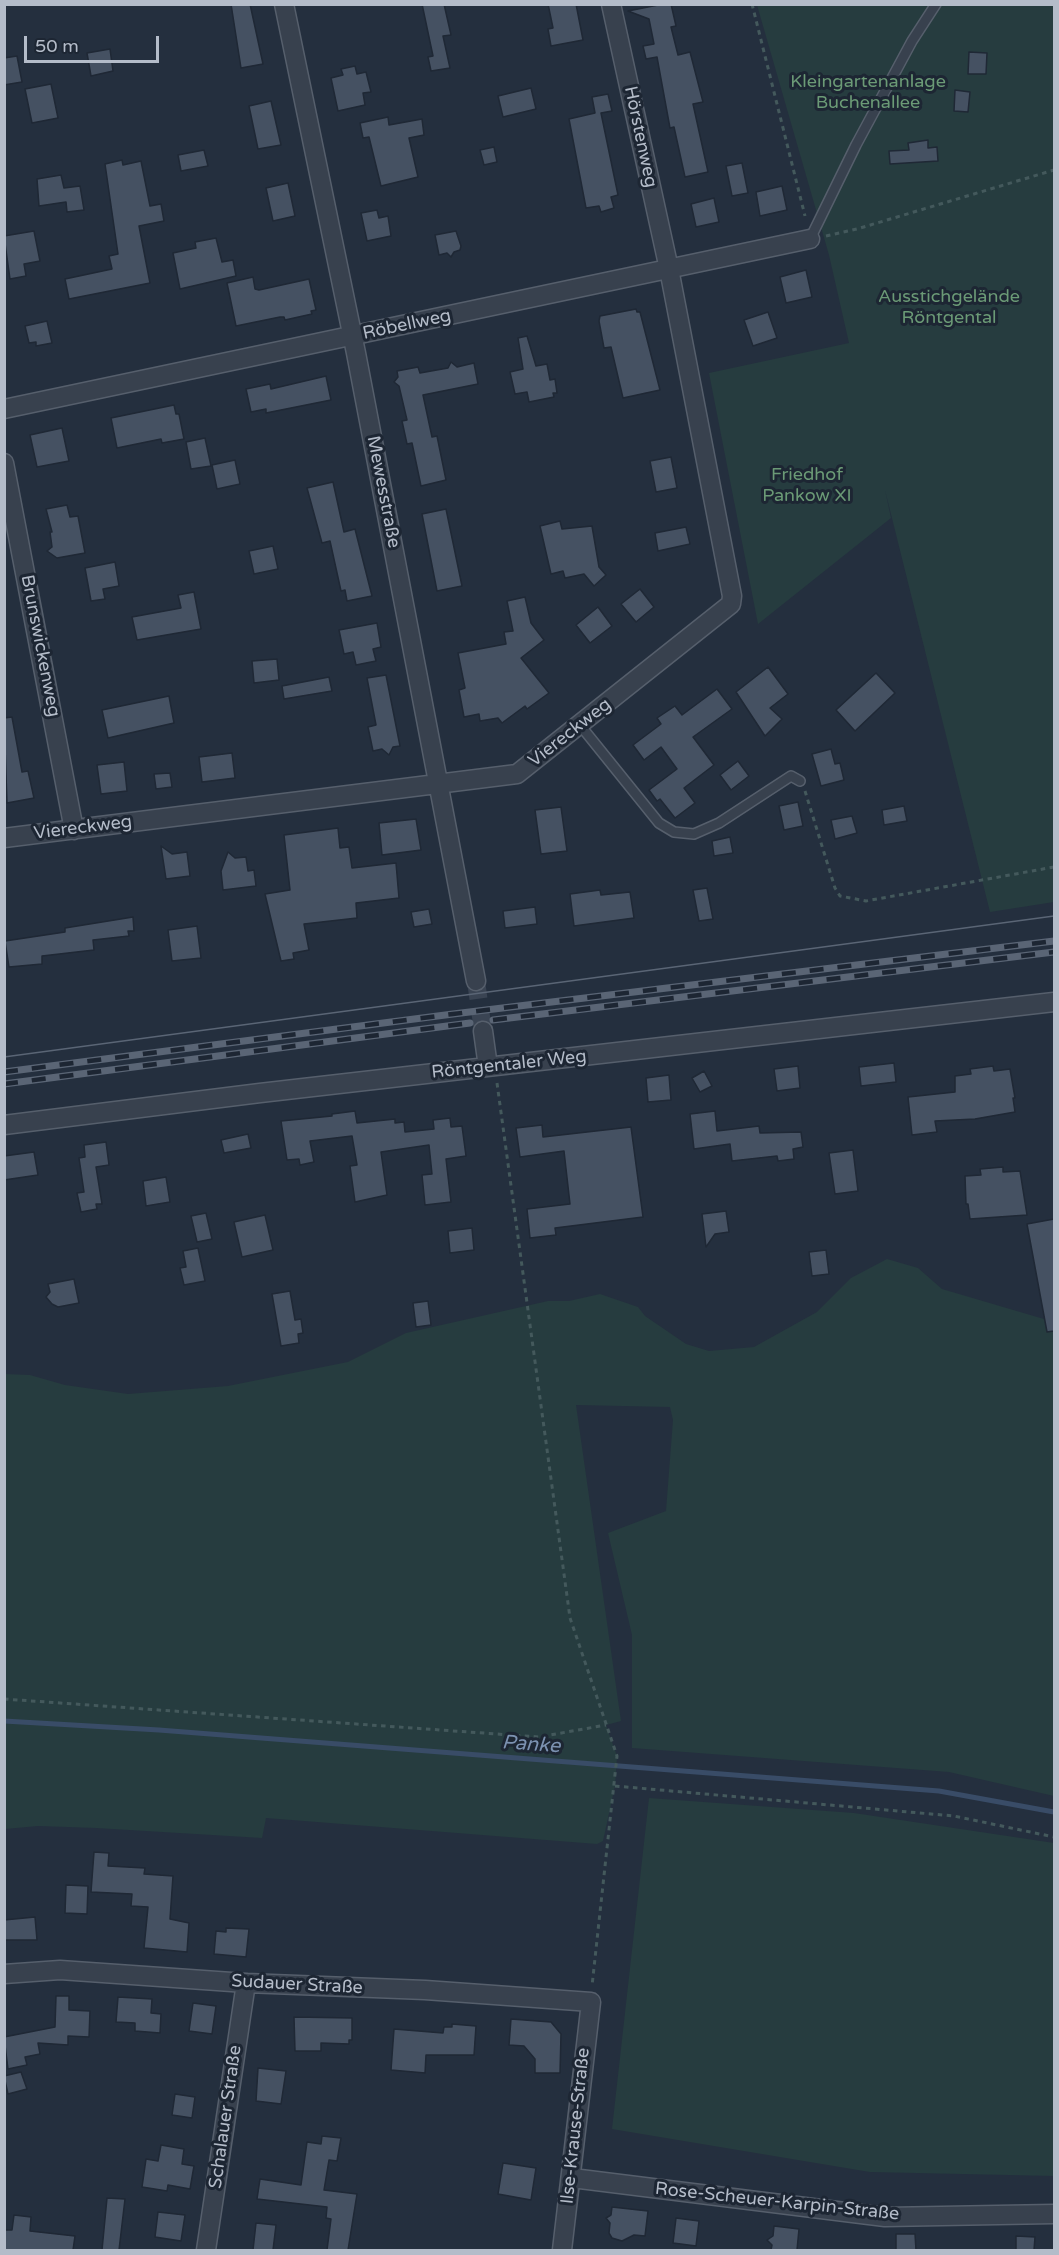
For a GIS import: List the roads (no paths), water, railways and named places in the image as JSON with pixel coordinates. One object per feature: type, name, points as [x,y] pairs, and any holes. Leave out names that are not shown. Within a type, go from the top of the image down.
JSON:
[{"type":"street","name":"Mewesstraße","points":[[284,4],[353,337],[476,981]]},
{"type":"street","name":"Hörstenweg","points":[[611,4],[669,269]]},
{"type":"street","name":"Röbellweg","points":[[4,409],[810,239]]},
{"type":"street","name":"Viereckweg","points":[[4,838],[517,774],[726,609],[732,596],[669,269]]},
{"type":"street","name":"Brunswickenweg","points":[[4,463],[74,830]]},
{"type":"street","name":"Röntgentaler Weg","points":[[4,1125],[1054,1002]]},
{"type":"street","points":[[483,1031],[488,1068]]},
{"type":"street","name":"Sudauer Straße","points":[[4,1974],[60,1970],[246,1983],[425,1990],[591,2002]]},
{"type":"street","name":"Schalauer Straße","points":[[206,2250],[246,1983]]},
{"type":"street","name":"Ilse-Krause-Straße","points":[[562,2250],[572,2178],[570,2162],[591,2002]]},
{"type":"street","name":"Rose-Scheuer-Karpin-Straße","points":[[572,2178],[885,2217],[1054,2214]]},
{"type":"lane","points":[[810,239],[856,145],[912,41],[936,4]]},
{"type":"lane","points":[[579,725],[658,823],[674,832],[694,834],[719,823],[791,776],[800,781]]},
{"type":"waterway","name":"Panke","points":[[4,1721],[159,1730],[939,1791],[1054,1812]]},
{"type":"tunnel","points":[[476,981],[483,1031]]},
{"type":"tram line","points":[[4,1057],[1054,916]]},
{"type":"railway","points":[[4,1072],[453,1014],[1054,941]]},
{"type":"railway","points":[[493,1020],[1054,952]]},
{"type":"railway","points":[[4,1084],[470,1023]]},
{"type":"park label","name":"Kleingartenanlage Buchenallee","points":[[868,92]]},
{"type":"park label","name":"Ausstichgelände Röntgental","points":[[949,307]]},
{"type":"park label","name":"Friedhof Pankow XI","points":[[807,485]]}]
